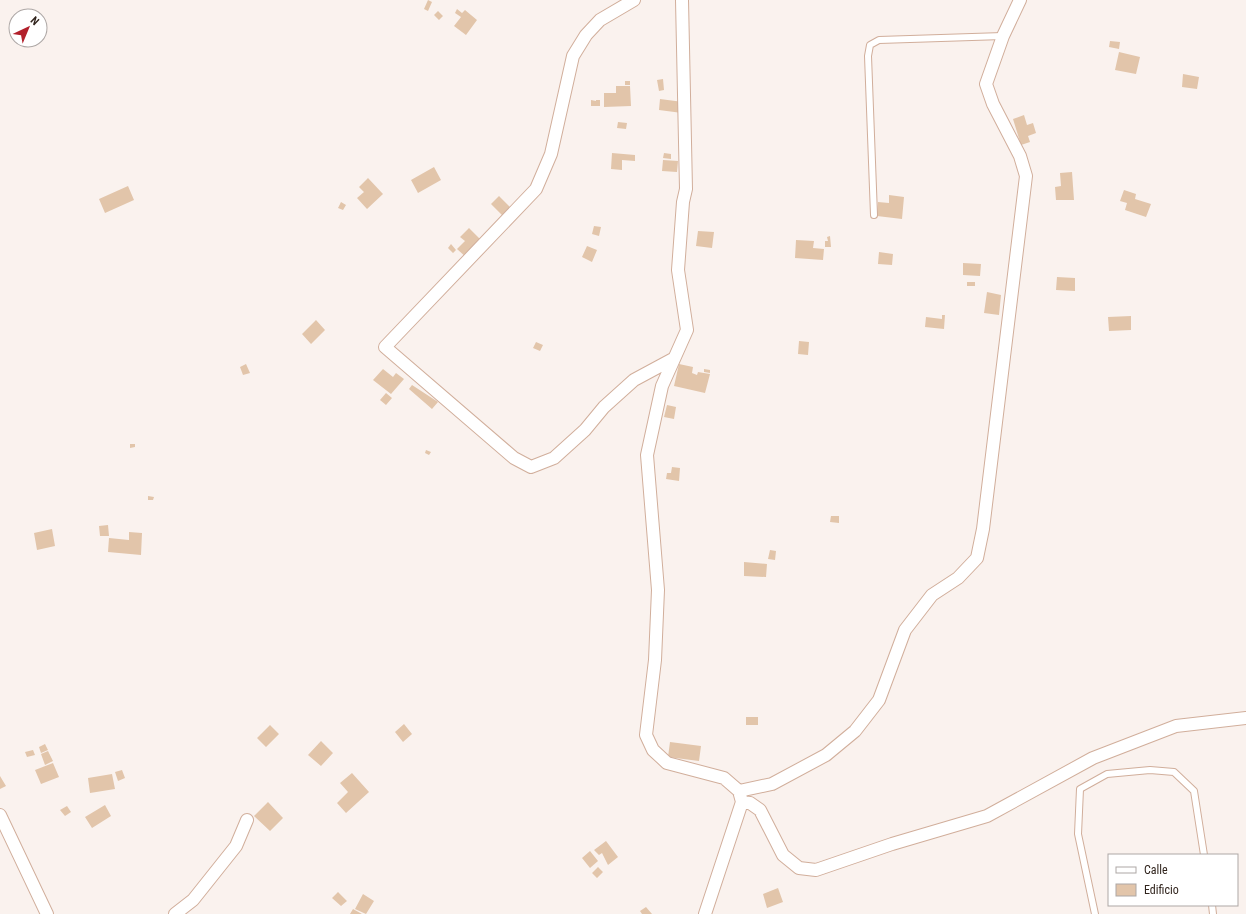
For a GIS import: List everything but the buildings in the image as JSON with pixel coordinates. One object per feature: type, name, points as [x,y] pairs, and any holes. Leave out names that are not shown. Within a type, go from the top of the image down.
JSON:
[{"type":"street","points":[[634,0],[600,20],[586,35],[573,56],[551,154],[536,189],[385,347],[514,458],[531,467],[554,458],[585,430],[604,407],[634,380],[673,359]]},
{"type":"street","points":[[682,0],[686,189],[683,202],[678,270],[687,330],[662,386],[647,455],[658,590],[655,660],[646,735],[653,750],[667,764],[724,778],[740,796],[760,810],[783,855],[799,868],[816,870],[892,844],[987,816],[1093,758],[1176,726],[1246,718]]},
{"type":"street","points":[[740,796],[772,784],[826,755],[855,731],[879,700],[905,630],[932,595],[958,578],[977,558],[983,529],[1026,176],[1020,156],[993,104],[986,84],[1003,36],[1020,0]]},
{"type":"street","points":[[705,914],[740,796]]},
{"type":"street","points":[[0,815],[47,914]]},
{"type":"street","points":[[175,914],[193,900],[236,846],[248,820]]},
{"type":"lane","points":[[874,215],[868,56],[870,45],[879,40],[1003,36]]},
{"type":"lane","points":[[1095,914],[1078,834],[1080,789],[1107,774],[1150,770],[1174,772],[1194,791],[1204,854]]}]
